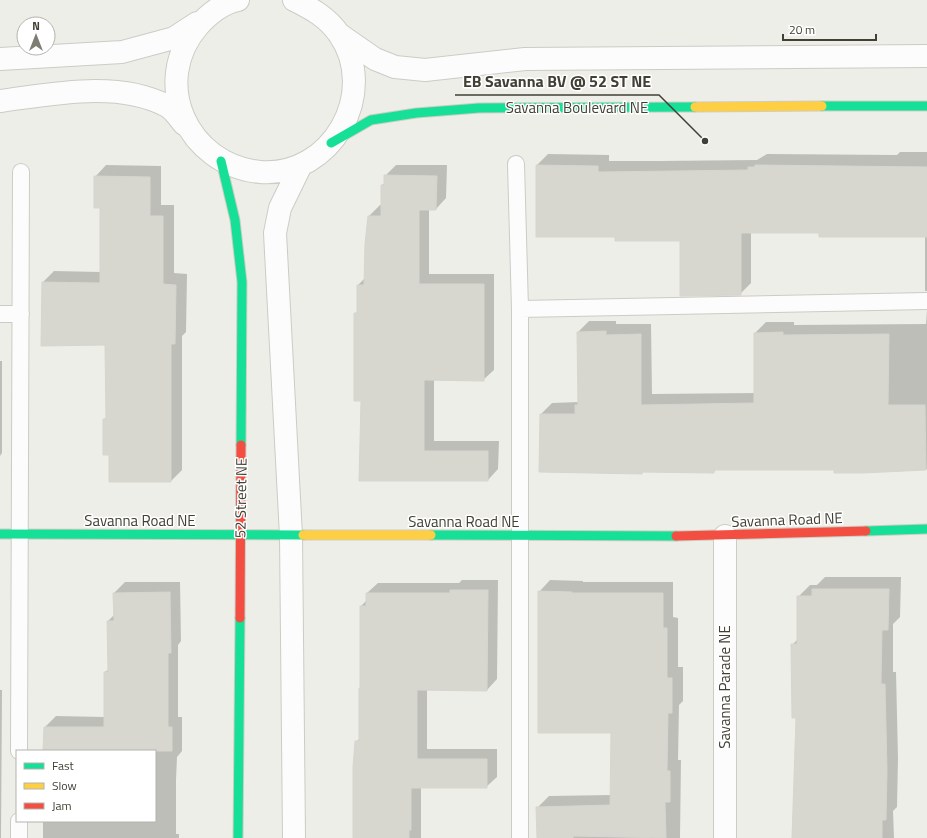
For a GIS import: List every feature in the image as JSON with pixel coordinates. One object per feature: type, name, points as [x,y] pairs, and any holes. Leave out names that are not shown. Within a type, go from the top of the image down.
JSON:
[{"type":"street","points":[[0,59],[122,52],[174,38],[232,1],[238,0]]},
{"type":"street","points":[[294,0],[318,12],[339,34],[375,59],[395,67],[425,70],[525,59],[927,56]]},
{"type":"street","points":[[187,126],[178,104],[176,80],[180,56],[191,35],[206,17]]},
{"type":"street","points":[[0,101],[85,91],[136,94],[168,106],[187,126],[202,146],[221,161],[240,169],[261,172],[281,171],[301,165],[317,156],[331,143],[344,124],[352,102],[354,78],[349,55],[339,34]]},
{"type":"street","name":"Savanna Boulevard NE","points":[[331,143],[371,120],[416,113],[479,108],[927,106]]},
{"type":"street","name":"52 Street NE","points":[[221,161],[235,220],[242,282],[238,838]]},
{"type":"street","points":[[294,838],[291,536],[275,233],[280,208],[301,165]]},
{"type":"street","name":"Savanna Road NE","points":[[0,534],[725,536],[927,529]]},
{"type":"street","name":"Savanna Parade NE","points":[[725,536],[725,838]]},
{"type":"lane","points":[[516,164],[520,309],[520,838]]},
{"type":"lane","points":[[19,750],[21,172]]},
{"type":"lane","points":[[520,309],[927,301]]},
{"type":"lane","points":[[0,314],[21,314]]},
{"type":"lane","points":[[19,822],[19,838]]},
{"type":"building","points":[[536,165],[598,166],[598,172],[748,170],[748,167],[755,167],[755,165],[927,167],[927,237],[819,237],[819,233],[741,233],[741,295],[680,296],[680,241],[615,241],[615,237],[536,237]]},
{"type":"building","points":[[384,175],[437,176],[436,210],[419,210],[419,284],[484,284],[484,381],[424,380],[424,451],[488,451],[488,481],[359,481],[361,401],[354,401],[354,313],[357,313],[357,285],[364,285],[365,244],[368,216],[381,216],[381,185],[384,185]]},
{"type":"building","points":[[94,176],[150,177],[150,216],[163,216],[163,284],[176,285],[175,344],[171,344],[171,482],[109,482],[109,455],[103,455],[103,419],[106,419],[105,345],[41,346],[42,282],[100,283],[100,208],[94,208]]},
{"type":"building","points":[[606,331],[606,335],[641,334],[641,405],[754,403],[754,333],[783,332],[783,335],[889,334],[888,405],[925,405],[926,470],[862,473],[834,473],[834,470],[714,470],[714,473],[642,472],[642,474],[539,472],[540,414],[575,414],[575,405],[578,405],[577,332]]},
{"type":"building","points":[[812,589],[889,589],[888,630],[882,630],[881,684],[885,684],[887,771],[886,820],[882,820],[882,838],[792,838],[796,718],[792,718],[791,644],[797,644],[797,596],[812,596]]},
{"type":"building","points":[[450,590],[488,590],[487,691],[417,690],[417,759],[487,759],[487,788],[411,788],[411,830],[409,830],[409,838],[353,838],[353,767],[355,741],[359,741],[360,606],[366,606],[366,593],[450,593]]},
{"type":"building","points":[[538,591],[572,593],[663,593],[663,628],[667,628],[667,678],[672,678],[672,713],[668,713],[667,771],[670,771],[670,802],[665,802],[666,838],[573,836],[573,838],[537,838],[536,807],[610,805],[611,733],[538,733]]},
{"type":"building","points":[[170,592],[171,653],[168,653],[168,727],[172,727],[172,751],[43,750],[44,727],[104,727],[104,672],[108,672],[107,621],[114,621],[113,593]]},
{"type":"traffic: fast","points":[[822,106],[927,106]]},
{"type":"traffic: fast","points":[[331,143],[371,120],[416,113],[479,108],[695,107]]},
{"type":"traffic: fast","points":[[221,161],[235,220],[242,282],[241,445]]},
{"type":"traffic: fast","points":[[866,531],[927,529]]},
{"type":"traffic: fast","points":[[0,534],[303,535]]},
{"type":"traffic: fast","points":[[431,535],[676,536]]},
{"type":"traffic: fast","points":[[238,838],[240,618]]},
{"type":"traffic: slow","points":[[695,107],[822,106]]},
{"type":"traffic: slow","points":[[303,535],[431,535]]},
{"type":"traffic: jam","points":[[240,618],[241,445]]},
{"type":"traffic: jam","points":[[676,536],[866,531]]},
{"type":"place","name":"EB Savanna BV @ 52 ST NE","points":[[705,141]]}]
